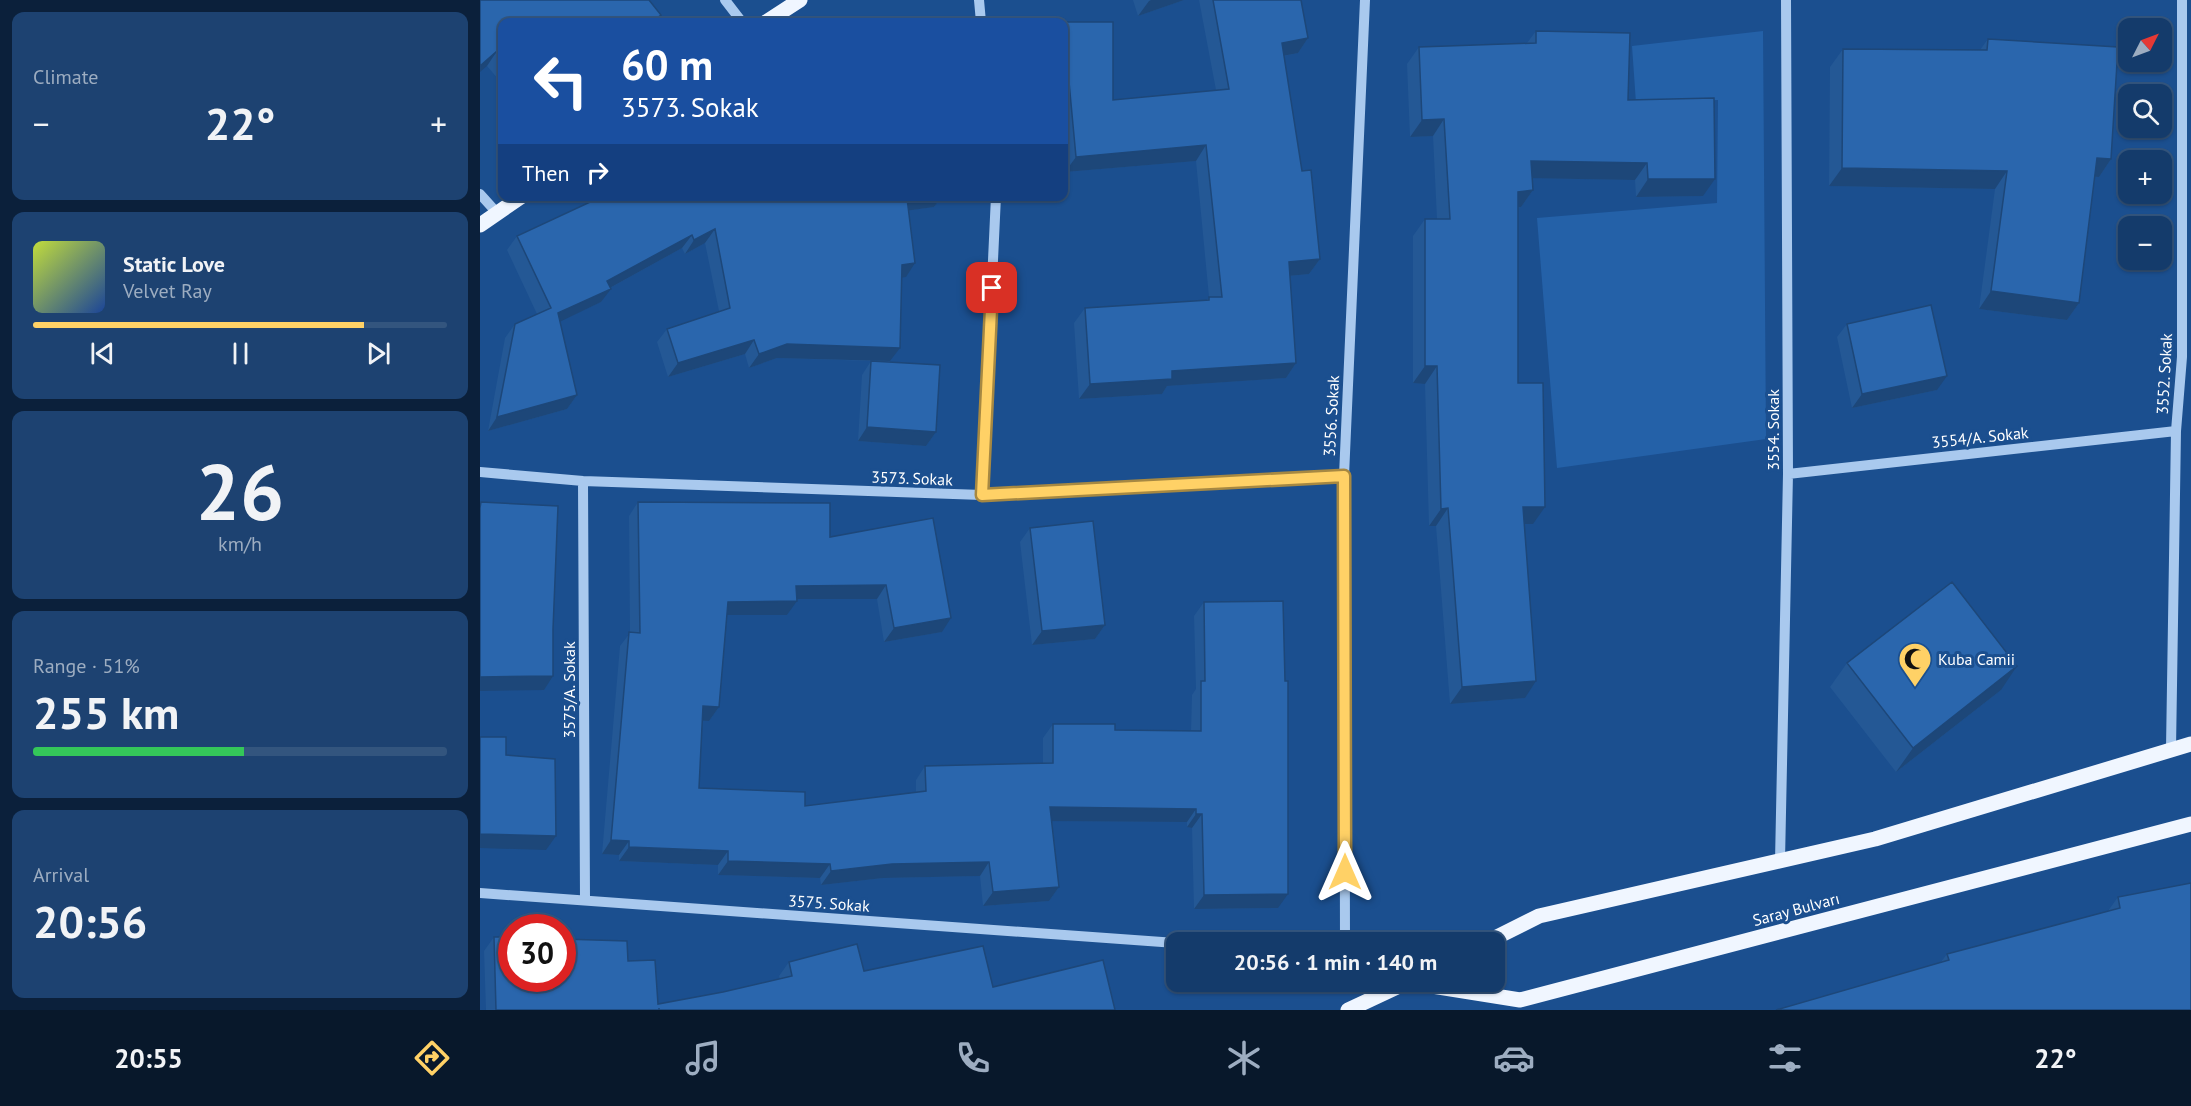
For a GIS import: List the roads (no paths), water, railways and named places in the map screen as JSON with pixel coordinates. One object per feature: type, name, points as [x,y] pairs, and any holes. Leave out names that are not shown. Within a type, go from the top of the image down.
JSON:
[{"type":"main road","points":[[772,18],[800,0]]},
{"type":"main road","points":[[480,225],[515,201]]},
{"type":"main road","points":[[1505,933],[1539,916],[1875,839],[2191,744]]},
{"type":"main road","name":"Saray Bulvarı","points":[[1470,992],[1520,1000],[2191,824]]},
{"type":"main road","name":"Saray Bulvarı","points":[[1348,1010],[1386,992]]},
{"type":"street","points":[[725,0],[739,18]]},
{"type":"street","points":[[979,0],[981,18]]},
{"type":"street","name":"3556. Sokak","points":[[1345,932],[1344,476],[1365,0]]},
{"type":"street","name":"3554. Sokak","points":[[1780,861],[1788,474],[1786,0]]},
{"type":"street","name":"3552. Sokak","points":[[2171,750],[2176,431],[2182,357],[2182,0]]},
{"type":"street","points":[[480,194],[498,213]]},
{"type":"street","points":[[982,495],[996,201]]},
{"type":"street","points":[[2182,357],[2191,348]]},
{"type":"street","name":"3554/A. Sokak","points":[[1788,474],[2176,431]]},
{"type":"street","name":"3573. Sokak","points":[[480,472],[584,481],[982,495],[1344,476]]},
{"type":"street","name":"3575/A. Sokak","points":[[584,481],[585,900]]},
{"type":"street","name":"3575. Sokak","points":[[480,893],[1166,942]]},
{"type":"place","name":"Kuba Camii","points":[[1915,688]]}]
